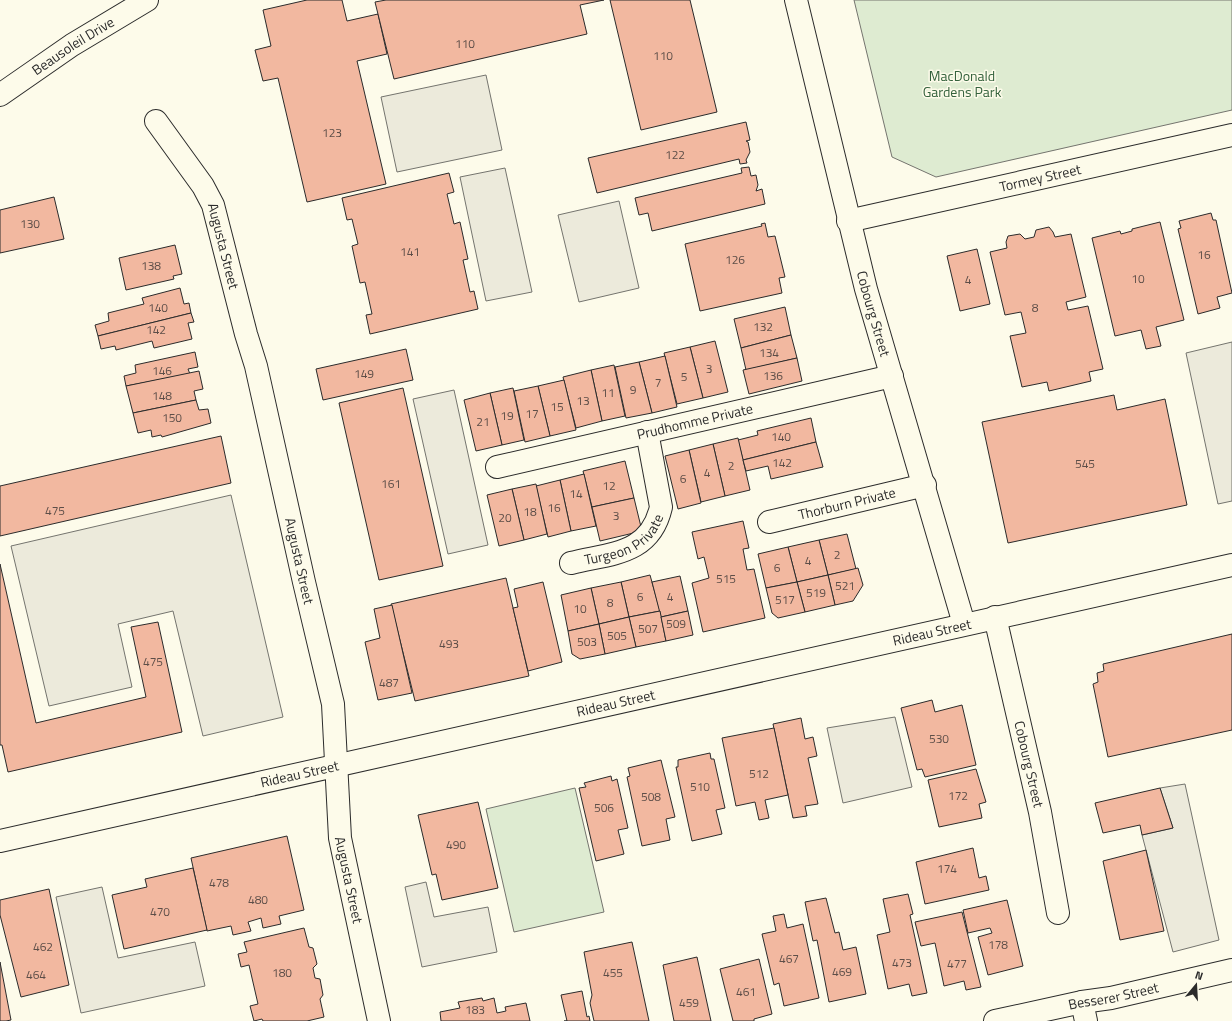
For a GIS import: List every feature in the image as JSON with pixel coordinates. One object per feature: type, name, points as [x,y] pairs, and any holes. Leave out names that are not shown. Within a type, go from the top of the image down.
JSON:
[{"type":"street","name":"Beausoleil Drive","points":[[0,95],[77,42],[147,0]]},
{"type":"street","name":"Cobourg Street","points":[[796,0],[848,221],[866,289],[925,485],[964,624]]},
{"type":"street","name":"Augusta Street","points":[[156,121],[203,186],[213,205],[246,334],[256,366],[333,704],[340,838],[379,1021]]},
{"type":"street","name":"Tormey Street","points":[[848,221],[1232,135]]},
{"type":"street","name":"Prudhomme Private","points":[[497,467],[892,376]]},
{"type":"street","name":"Turgeon Private","points":[[571,563],[634,547],[643,541],[652,530],[661,507],[646,432]]},
{"type":"street","name":"Thorburn Private","points":[[769,522],[925,485]]},
{"type":"street","name":"Rideau Street","points":[[0,841],[1232,565]]},
{"type":"street","name":"Cobourg Street","points":[[995,617],[1040,812],[1058,913]]},
{"type":"street","name":"Besserer Street","points":[[995,1021],[1084,1011],[1111,998],[1232,970]]},
{"type":"green space","name":"MacDonald Gardens Park","points":[[854,0],[1232,0],[1232,110],[936,177],[892,157]]},
{"type":"green space","points":[[575,788],[604,912],[514,932],[486,809]]},
{"type":"shaded area","points":[[486,75],[502,150],[397,172],[381,97]]},
{"type":"shaded area","points":[[505,168],[532,292],[486,301],[460,177]]},
{"type":"shaded area","points":[[619,201],[639,288],[579,302],[558,215]]},
{"type":"shaded area","points":[[1232,342],[1232,501],[1218,504],[1186,353]]},
{"type":"shaded area","points":[[454,390],[488,545],[448,554],[413,399]]},
{"type":"shaded area","points":[[231,495],[283,717],[203,736],[173,611],[118,624],[132,687],[49,706],[11,546]]},
{"type":"shaded area","points":[[895,717],[912,787],[843,803],[827,728]]},
{"type":"shaded area","points":[[1185,784],[1219,940],[1173,952],[1142,835],[1173,828],[1160,788]]},
{"type":"shaded area","points":[[426,882],[434,917],[488,907],[497,952],[422,967],[405,887]]},
{"type":"shaded area","points":[[102,887],[118,958],[195,942],[205,986],[81,1013],[56,897]]},
{"type":"building","points":[[307,0],[342,0],[347,21],[378,14],[387,54],[357,61],[386,184],[307,202],[278,78],[263,81],[255,50],[271,46],[263,10]]},
{"type":"building","points":[[386,0],[604,0],[580,5],[587,34],[394,79],[375,2]]},
{"type":"building","points":[[610,0],[690,0],[717,112],[641,130]]},
{"type":"building","points":[[746,122],[750,140],[746,141],[748,142],[750,152],[746,160],[747,163],[740,164],[739,159],[597,193],[588,158]]},
{"type":"building","points":[[749,167],[751,176],[756,175],[758,185],[756,191],[762,189],[765,204],[652,231],[648,213],[639,215],[635,198],[742,173],[741,168]]},
{"type":"building","points":[[449,173],[454,192],[447,194],[454,224],[460,222],[468,259],[463,260],[470,292],[474,291],[478,309],[370,334],[366,315],[372,314],[365,282],[360,283],[352,246],[358,244],[352,219],[347,220],[342,198]]},
{"type":"building","points":[[54,197],[64,239],[0,253],[0,210]]},
{"type":"building","points":[[1211,213],[1213,220],[1216,220],[1232,293],[1217,297],[1220,308],[1198,314],[1178,229],[1181,228],[1179,221]]},
{"type":"building","points":[[1160,222],[1184,320],[1156,327],[1161,346],[1146,349],[1141,330],[1115,336],[1092,238],[1120,231],[1121,234],[1132,231],[1132,229]]},
{"type":"building","points":[[765,223],[768,237],[775,236],[785,277],[779,278],[782,293],[700,311],[685,244],[762,226],[761,224]]},
{"type":"building","points":[[1049,227],[1055,237],[1071,234],[1086,297],[1066,302],[1068,310],[1088,306],[1103,369],[1089,372],[1091,381],[1049,391],[1047,382],[1022,387],[1010,336],[1026,333],[1021,312],[1005,315],[990,252],[1007,248],[1006,242],[1008,236],[1020,234],[1025,239],[1034,237],[1036,230]]},
{"type":"building","points":[[175,245],[182,274],[173,276],[174,279],[126,290],[119,258]]},
{"type":"building","points":[[977,249],[990,304],[960,311],[947,256]]},
{"type":"building","points":[[180,288],[184,304],[189,303],[191,313],[98,336],[95,325],[109,321],[108,313],[144,304],[142,298]]},
{"type":"building","points":[[785,307],[791,335],[741,348],[734,319]]},
{"type":"building","points":[[191,313],[194,322],[188,323],[192,339],[154,348],[152,341],[116,350],[115,346],[101,349],[98,336]]},
{"type":"building","points":[[791,335],[797,358],[746,370],[741,348]]},
{"type":"building","points":[[715,341],[728,392],[703,398],[690,347]]},
{"type":"building","points":[[690,347],[703,398],[677,404],[664,353]]},
{"type":"building","points":[[406,349],[413,380],[323,400],[316,369]]},
{"type":"building","points":[[195,352],[198,367],[188,369],[190,374],[126,386],[124,376],[136,373],[135,365]]},
{"type":"building","points":[[665,356],[677,407],[652,413],[639,362]]},
{"type":"building","points":[[797,358],[802,381],[749,394],[743,370]]},
{"type":"building","points":[[639,362],[652,413],[626,418],[615,367]]},
{"type":"building","points":[[614,365],[625,416],[602,421],[591,370]]},
{"type":"building","points":[[591,370],[602,421],[576,428],[563,377]]},
{"type":"building","points":[[199,371],[203,389],[194,391],[196,400],[133,413],[126,386]]},
{"type":"building","points":[[564,380],[576,430],[550,436],[538,386]]},
{"type":"building","points":[[538,386],[550,436],[525,442],[514,391]]},
{"type":"building","points":[[403,388],[443,566],[379,580],[339,403]]},
{"type":"building","points":[[513,388],[524,440],[502,445],[490,393]]},
{"type":"building","points":[[490,393],[502,445],[476,451],[464,400]]},
{"type":"building","points":[[1114,395],[1117,410],[1165,399],[1187,505],[1008,543],[982,422]]},
{"type":"building","points":[[196,400],[199,410],[208,409],[211,423],[162,437],[161,435],[152,437],[151,430],[138,433],[133,413]]},
{"type":"building","points":[[811,418],[816,442],[743,460],[738,440],[758,435],[757,431]]},
{"type":"building","points":[[221,436],[231,483],[0,536],[0,486]]},
{"type":"building","points":[[738,438],[750,490],[725,496],[713,444]]},
{"type":"building","points":[[816,442],[823,467],[771,479],[768,466],[746,471],[743,460]]},
{"type":"building","points":[[713,444],[725,496],[701,502],[689,450]]},
{"type":"building","points":[[689,450],[701,503],[678,509],[665,456]]},
{"type":"building","points":[[625,461],[634,498],[592,507],[583,471]]},
{"type":"building","points":[[584,474],[596,526],[571,531],[560,480]]},
{"type":"building","points":[[560,480],[571,531],[548,537],[536,486]]},
{"type":"building","points":[[536,484],[547,534],[524,540],[512,489]]},
{"type":"building","points":[[512,489],[524,540],[499,546],[487,495]]},
{"type":"building","points":[[634,498],[642,531],[600,541],[592,507]]},
{"type":"building","points":[[743,521],[749,548],[743,549],[747,570],[754,569],[765,618],[703,632],[692,583],[709,578],[704,557],[698,559],[692,532]]},
{"type":"building","points":[[847,534],[856,569],[828,575],[819,540]]},
{"type":"building","points":[[819,540],[828,575],[797,582],[788,547]]},
{"type":"building","points":[[788,547],[797,582],[766,588],[758,554]]},
{"type":"building","points":[[0,564],[36,723],[146,697],[131,627],[158,622],[182,732],[8,772],[2,745],[0,745]]},
{"type":"building","points":[[858,568],[863,585],[853,601],[835,605],[828,575]]},
{"type":"building","points":[[650,575],[660,611],[629,617],[621,582]]},
{"type":"building","points":[[828,575],[835,605],[805,612],[797,582]]},
{"type":"building","points":[[680,576],[688,611],[661,617],[652,582]]},
{"type":"building","points":[[506,578],[529,676],[415,701],[391,604]]},
{"type":"building","points":[[543,582],[562,662],[528,671],[513,608],[518,607],[514,589]]},
{"type":"building","points":[[621,582],[629,617],[599,624],[591,588]]},
{"type":"building","points":[[797,582],[805,612],[778,618],[772,613],[766,588]]},
{"type":"building","points":[[591,588],[599,624],[568,631],[561,595]]},
{"type":"building","points":[[392,605],[412,693],[378,700],[365,642],[380,638],[374,609]]},
{"type":"building","points":[[660,611],[666,641],[636,647],[629,617]]},
{"type":"building","points":[[688,611],[693,635],[666,641],[661,617]]},
{"type":"building","points":[[629,617],[636,647],[605,654],[599,624]]},
{"type":"building","points":[[599,624],[605,654],[580,659],[572,654],[568,631]]},
{"type":"building","points":[[1232,634],[1232,730],[1108,757],[1093,684],[1098,682],[1097,673],[1104,671],[1103,664]]},
{"type":"building","points":[[932,700],[935,712],[962,705],[976,765],[925,777],[922,769],[917,770],[901,708]]},
{"type":"building","points":[[801,718],[805,739],[813,737],[817,756],[808,758],[818,804],[805,806],[807,816],[793,818],[773,724]]},
{"type":"building","points":[[774,728],[788,795],[765,800],[769,818],[759,820],[755,802],[736,806],[722,738]]},
{"type":"building","points":[[710,753],[711,759],[714,759],[725,808],[716,810],[722,834],[692,841],[676,767],[678,767],[678,760]]},
{"type":"building","points":[[661,760],[675,817],[666,819],[670,840],[642,846],[627,777],[630,776],[628,768]]},
{"type":"building","points":[[976,769],[986,802],[979,804],[982,818],[939,827],[928,780]]},
{"type":"building","points":[[611,776],[612,781],[617,779],[628,828],[618,830],[624,854],[596,861],[579,788],[586,787],[584,783]]},
{"type":"building","points":[[1160,788],[1173,828],[1142,835],[1140,825],[1103,833],[1095,803]]},
{"type":"building","points":[[478,802],[498,888],[442,900],[436,874],[432,875],[418,815]]},
{"type":"building","points":[[287,836],[304,910],[279,916],[281,924],[263,928],[261,918],[248,922],[251,931],[233,935],[231,926],[207,931],[191,858]]},
{"type":"building","points":[[973,848],[979,878],[986,876],[989,890],[925,904],[916,862]]},
{"type":"building","points":[[1146,850],[1164,931],[1120,940],[1103,861]]},
{"type":"building","points":[[193,868],[207,930],[124,949],[112,895],[147,887],[145,879]]},
{"type":"building","points":[[49,889],[69,985],[21,997],[0,915],[0,900]]},
{"type":"building","points":[[908,894],[913,914],[910,915],[927,993],[912,996],[909,984],[888,989],[877,935],[890,932],[883,899]]},
{"type":"building","points":[[826,898],[835,933],[839,932],[843,950],[856,947],[866,994],[829,1002],[817,940],[813,941],[805,902]]},
{"type":"building","points":[[1007,900],[1023,966],[988,975],[978,937],[992,933],[990,928],[968,933],[963,910]]},
{"type":"building","points":[[962,912],[981,987],[966,990],[964,981],[944,986],[935,943],[921,946],[915,922]]},
{"type":"building","points":[[784,914],[787,928],[803,924],[819,998],[784,1006],[779,983],[774,985],[762,934],[776,931],[773,916]]},
{"type":"building","points":[[304,928],[309,947],[313,948],[317,964],[313,968],[315,978],[320,979],[323,995],[320,999],[324,1017],[307,1021],[263,1021],[262,1019],[254,1021],[250,1006],[258,1004],[249,965],[241,967],[238,954],[247,952],[244,942]]},
{"type":"building","points":[[632,942],[649,1021],[594,1021],[590,1003],[592,995],[584,952]]},
{"type":"building","points":[[697,957],[711,1021],[674,1021],[663,965]]},
{"type":"building","points":[[759,959],[772,1014],[754,1019],[754,1021],[733,1021],[720,969]]},
{"type":"building","points":[[0,962],[11,1020],[6,1021],[0,1021]]},
{"type":"building","points":[[582,991],[587,1017],[589,1016],[590,1021],[567,1021],[561,995]]},
{"type":"building","points":[[482,998],[483,1001],[494,998],[497,1013],[506,1011],[505,1007],[526,1003],[530,1021],[441,1021],[440,1012],[460,1008],[458,1002]]}]
